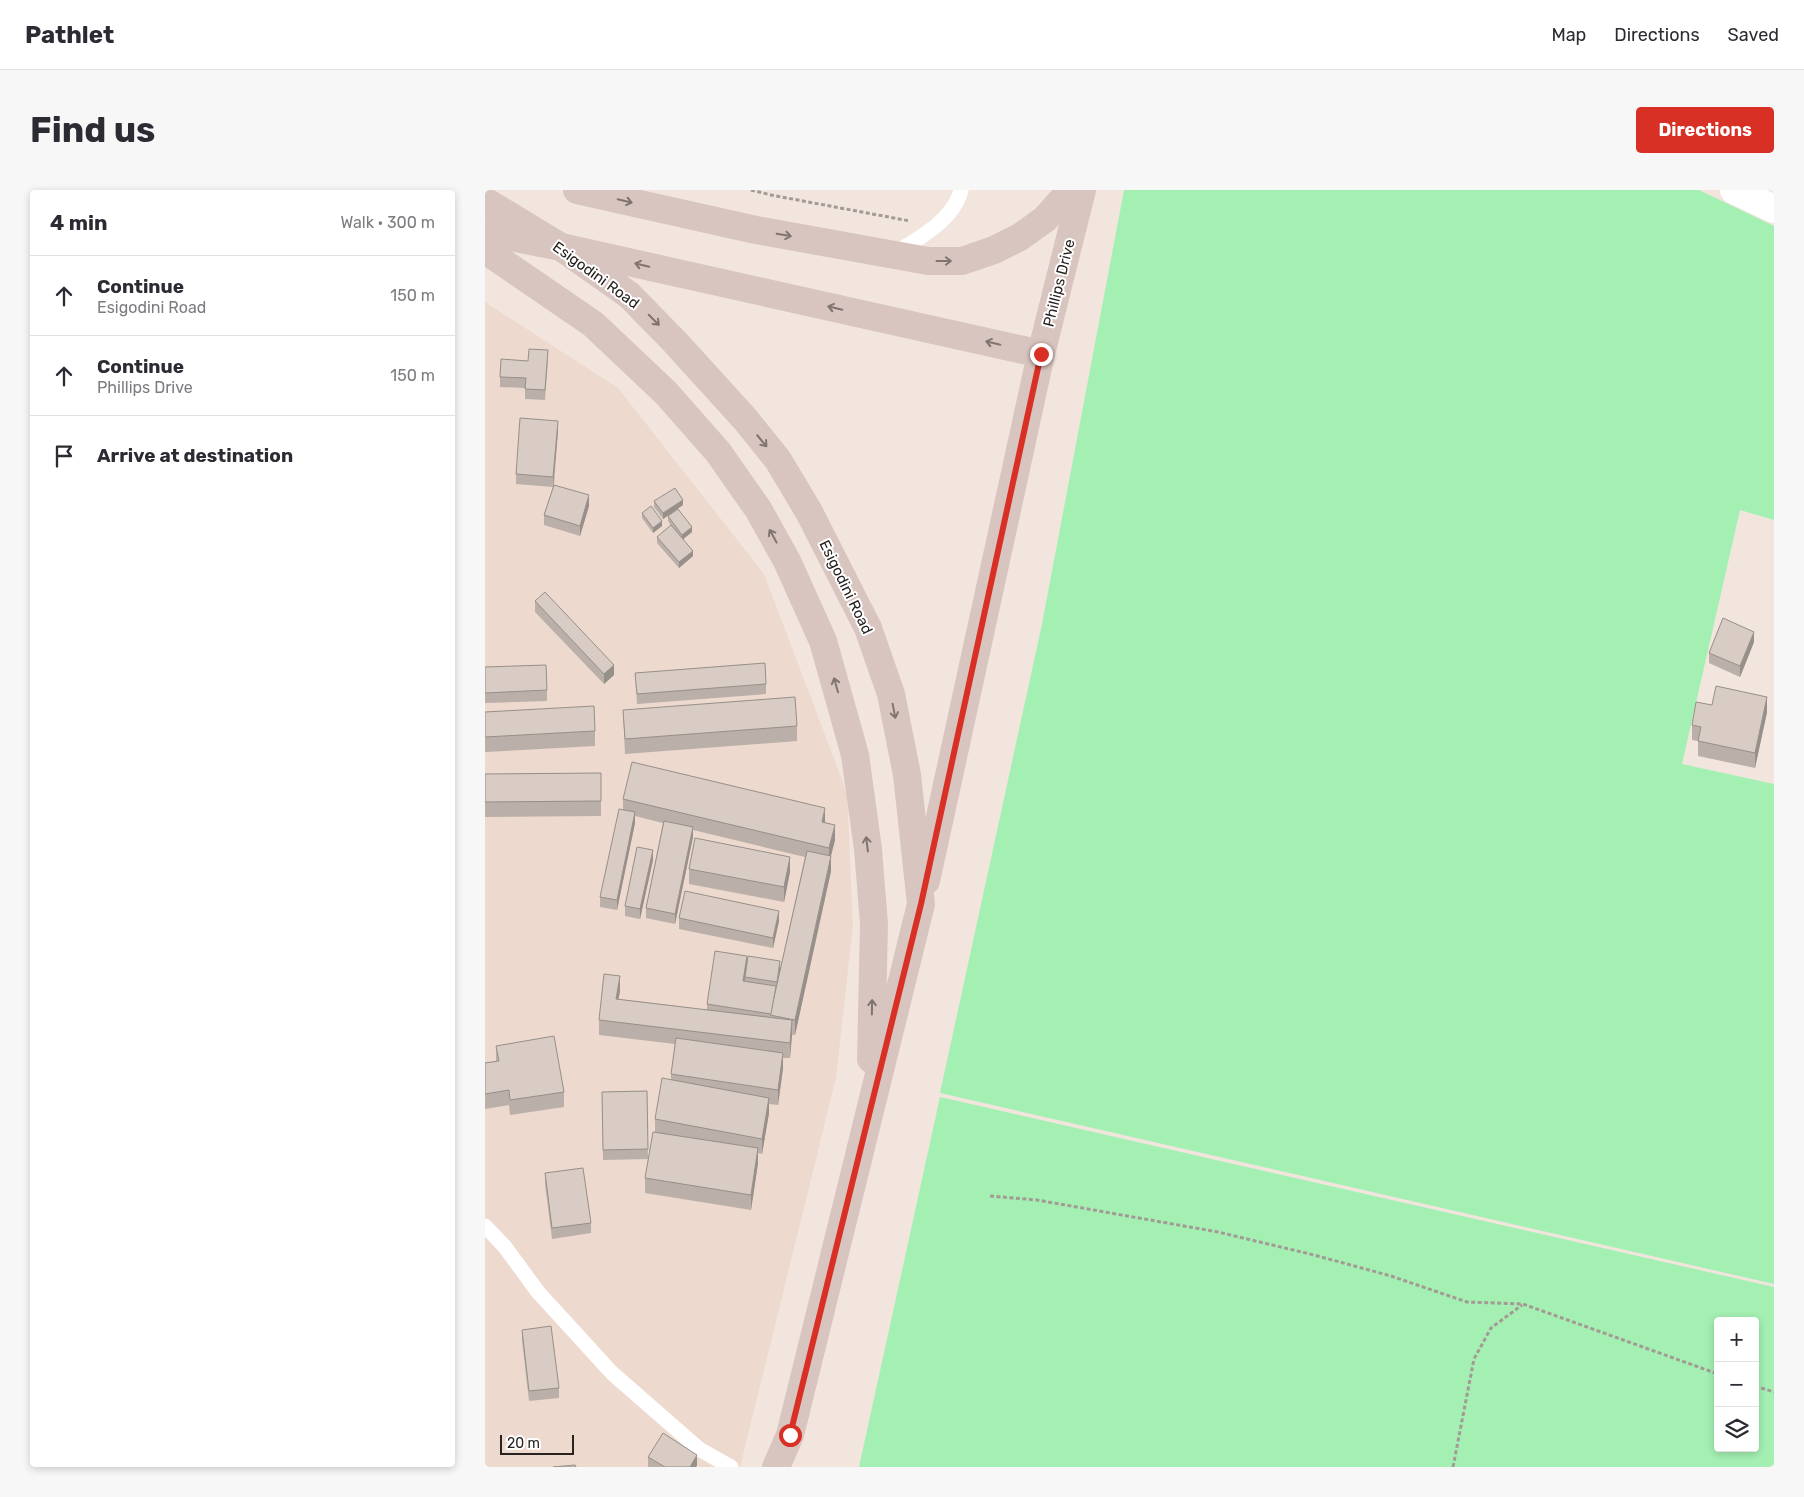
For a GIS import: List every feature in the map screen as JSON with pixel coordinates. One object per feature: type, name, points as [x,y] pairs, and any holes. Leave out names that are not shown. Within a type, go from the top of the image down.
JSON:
[{"type":"main road","points":[[577,190],[756,230],[928,261],[962,261],[994,250],[1020,237],[1045,219],[1071,190]]},
{"type":"main road","name":"Phillips Drive","points":[[921,904],[1041,354],[1083,190]]},
{"type":"main road","name":"Esigodini Road","points":[[485,201],[561,247],[629,295],[745,419],[778,460],[809,512],[868,628],[891,694],[907,775],[921,904],[790,1435],[776,1467]]},
{"type":"main road","points":[[485,232],[561,247],[1041,354]]},
{"type":"main road","name":"Esigodini Road","points":[[485,250],[593,324],[666,393],[718,452],[758,509],[787,561],[823,641],[855,755],[868,849],[874,924],[870,1108]]},
{"type":"main road","name":"Esigodini Road","points":[[789,1467],[790,1435]]},
{"type":"street","points":[[1734,190],[1774,209]]},
{"type":"lane","points":[[892,255],[931,229],[949,212],[959,197],[961,190]]},
{"type":"lane","points":[[485,1226],[505,1247],[538,1292],[612,1373],[699,1449],[731,1467]]},
{"type":"path","points":[[751,190],[911,222],[931,229]]},
{"type":"path","points":[[990,1196],[1037,1200],[1218,1232],[1391,1276],[1467,1302],[1523,1304],[1714,1373]]},
{"type":"path","points":[[1453,1467],[1474,1359],[1491,1328],[1523,1304]]},
{"type":"path","points":[[1759,1387],[1774,1392]]},
{"type":"shaded area","points":[[485,302],[618,388],[764,574],[847,793],[853,925],[836,1078],[740,1467],[485,1467]]},
{"type":"green space","points":[[1124,190],[1699,190],[1774,226],[1774,520],[1740,510],[1682,764],[1774,784],[1774,1284],[940,1093],[1042,624]]},
{"type":"green space","points":[[940,1097],[1774,1287],[1774,1467],[859,1467]]},
{"type":"building","points":[[529,349],[548,350],[545,390],[525,389],[526,378],[500,377],[501,359],[528,361]]},
{"type":"building","points":[[520,418],[558,421],[553,477],[516,474]]},
{"type":"building","points":[[554,485],[589,495],[580,526],[544,515]]},
{"type":"building","points":[[675,488],[683,500],[663,513],[654,501]]},
{"type":"building","points":[[651,506],[662,521],[653,528],[642,513]]},
{"type":"building","points":[[678,509],[692,527],[682,535],[668,516]]},
{"type":"building","points":[[671,525],[693,551],[679,562],[657,537]]},
{"type":"building","points":[[545,592],[614,665],[604,674],[535,601]]},
{"type":"building","points":[[1723,618],[1754,632],[1740,666],[1709,653]]},
{"type":"building","points":[[765,663],[766,684],[637,694],[635,673]]},
{"type":"building","points":[[546,665],[547,690],[485,693],[485,667]]},
{"type":"building","points":[[1716,686],[1767,697],[1755,753],[1698,741],[1701,727],[1692,725],[1696,702],[1712,705]]},
{"type":"building","points":[[795,697],[797,726],[625,739],[623,710]]},
{"type":"building","points":[[594,706],[595,731],[485,737],[485,712]]},
{"type":"building","points":[[632,762],[825,808],[822,822],[835,825],[829,848],[623,799]]},
{"type":"building","points":[[601,773],[601,801],[485,802],[485,774]]},
{"type":"building","points":[[619,809],[635,812],[617,900],[600,897]]},
{"type":"building","points":[[664,821],[693,827],[675,914],[646,908]]},
{"type":"building","points":[[695,838],[790,857],[784,887],[689,869]]},
{"type":"building","points":[[637,847],[653,850],[640,909],[625,906]]},
{"type":"building","points":[[807,851],[831,856],[795,1020],[770,1015]]},
{"type":"building","points":[[685,891],[779,911],[773,938],[679,918]]},
{"type":"building","points":[[715,951],[747,956],[743,981],[776,986],[771,1014],[707,1004]]},
{"type":"building","points":[[748,956],[780,961],[777,982],[745,977]]},
{"type":"building","points":[[604,974],[620,976],[616,999],[792,1020],[790,1043],[599,1020]]},
{"type":"building","points":[[554,1036],[564,1092],[510,1100],[509,1090],[485,1094],[485,1063],[499,1061],[496,1046]]},
{"type":"building","points":[[676,1038],[783,1053],[778,1090],[671,1074]]},
{"type":"building","points":[[662,1078],[769,1098],[762,1139],[655,1119]]},
{"type":"building","points":[[647,1091],[648,1149],[603,1150],[602,1092]]},
{"type":"building","points":[[653,1132],[758,1148],[751,1195],[645,1178]]},
{"type":"building","points":[[583,1168],[591,1223],[552,1228],[545,1173]]},
{"type":"building","points":[[551,1326],[559,1388],[529,1391],[522,1330]]},
{"type":"building","points":[[663,1433],[697,1455],[690,1467],[665,1467],[648,1457]]},
{"type":"building","points":[[575,1465],[576,1467],[553,1467]]},
{"type":"route","points":[[790,1435],[921,904],[1041,354]]}]
